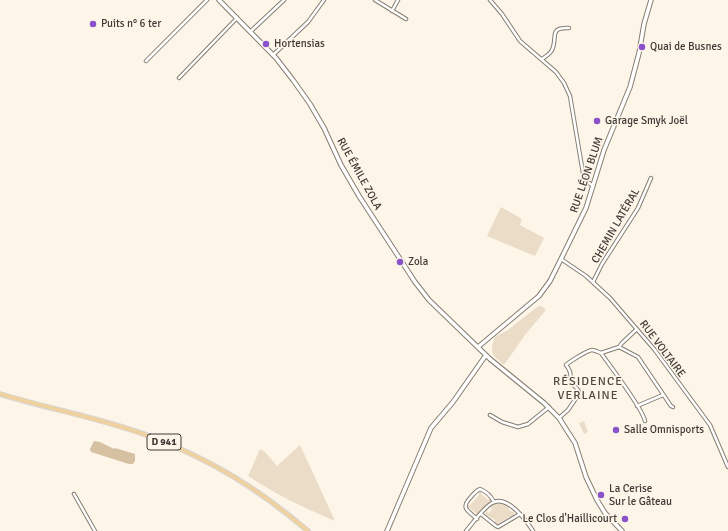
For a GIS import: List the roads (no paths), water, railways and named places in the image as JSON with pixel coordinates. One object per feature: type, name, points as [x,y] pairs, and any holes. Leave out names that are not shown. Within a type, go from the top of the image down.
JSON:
[{"type":"main road","name":"D 941","points":[[0,394],[130,430],[182,449],[218,467],[248,485],[284,510],[308,531]]},
{"type":"street","points":[[146,60],[207,0]]},
{"type":"street","name":"RUE ÉMILE ZOLA","points":[[219,0],[273,56],[310,104],[359,196],[415,282],[429,300],[486,355],[549,407],[559,418],[575,443],[586,477],[597,500],[605,513],[622,531]]},
{"type":"street","points":[[250,32],[284,0]]},
{"type":"street","points":[[273,56],[308,22],[324,0]]},
{"type":"street","points":[[375,0],[406,19]]},
{"type":"street","points":[[392,11],[398,0]]},
{"type":"street","points":[[490,0],[502,14],[520,41],[557,74],[564,83],[570,96],[584,178],[593,186]]},
{"type":"street","name":"RUE LÉON BLUM","points":[[478,347],[539,296],[550,281],[585,212],[604,150],[634,75],[644,24],[652,0]]},
{"type":"street","points":[[179,78],[236,18]]},
{"type":"street","points":[[542,60],[552,49],[555,32],[562,28],[569,28]]},
{"type":"street","name":"CHEMIN LATÉRAL","points":[[593,282],[602,264],[638,208],[651,178]]},
{"type":"street","name":"RUE VOLTAIRE","points":[[561,259],[593,282],[619,306],[654,349],[710,426],[728,467]]},
{"type":"street","points":[[601,354],[619,347],[637,329]]},
{"type":"street","points":[[619,347],[638,357],[663,395],[673,407]]},
{"type":"street","points":[[559,418],[568,410],[580,394],[579,390],[572,383],[571,371],[566,365],[588,350],[592,350],[601,354],[637,406],[645,421]]},
{"type":"street","points":[[387,531],[431,428],[486,355]]},
{"type":"street","points":[[637,406],[663,395]]},
{"type":"street","points":[[490,415],[502,422],[518,427],[528,424],[549,407]]},
{"type":"street","points":[[477,518],[466,509],[465,506],[477,490],[482,490],[494,502]]},
{"type":"street","points":[[74,494],[95,531]]},
{"type":"street","points":[[466,531],[490,504],[494,502],[502,502],[508,504],[520,514],[533,531]]},
{"type":"street","points":[[481,514],[498,527],[520,514]]},
{"type":"place","name":"Puits n° 6 ter","points":[[93,24]]},
{"type":"place","name":"Hortensias","points":[[266,44]]},
{"type":"place","name":"Quai de Busnes","points":[[642,47]]},
{"type":"place","name":"Garage Smyk Joël","points":[[597,121]]},
{"type":"place","name":"Zola","points":[[400,262]]},
{"type":"place","name":"Salle Omnisports","points":[[616,430]]},
{"type":"place","name":"La Cerise Sur le Gâteau","points":[[601,495]]},
{"type":"place","name":"Le Clos d'Haillicourt","points":[[625,519]]},
{"type":"district","name":"RÉSIDENCE VERLAINE","points":[[588,389]]}]
